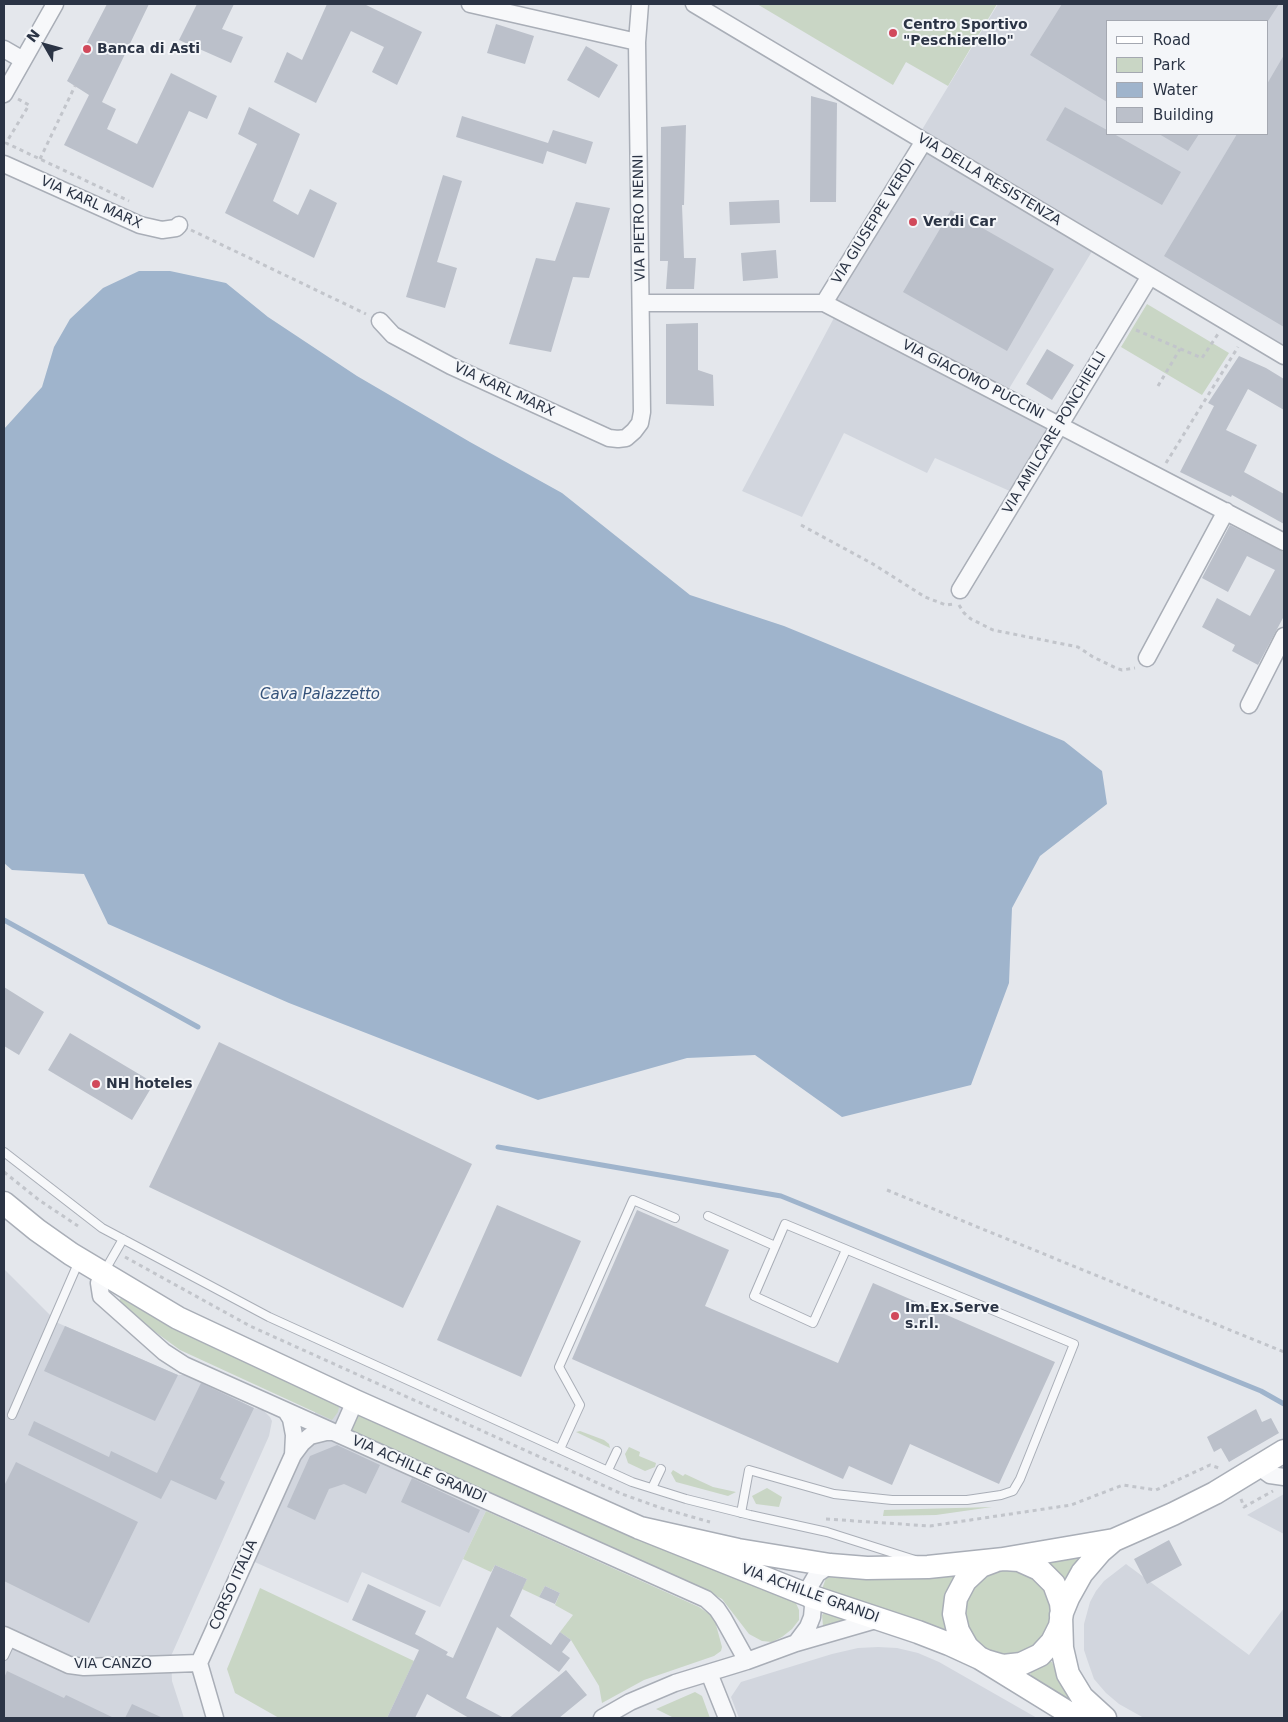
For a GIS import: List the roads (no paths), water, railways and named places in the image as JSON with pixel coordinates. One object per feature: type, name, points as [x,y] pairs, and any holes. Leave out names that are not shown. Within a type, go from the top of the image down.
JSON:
[{"type":"main road","name":"VIA ACHILLE GRANDI","points":[[4,1203],[37,1230],[80,1259],[178,1318],[355,1401],[640,1528],[810,1596],[937,1638],[991,1663],[1005,1666],[1021,1664],[1034,1659],[1046,1650],[1059,1629],[1061,1602],[1058,1592],[1052,1581],[1043,1572],[1024,1561],[1000,1559],[928,1567],[867,1568],[830,1565],[738,1550],[640,1528]]},
{"type":"main road","points":[[1000,1559],[1114,1540],[1173,1514],[1233,1483],[1284,1452]]},
{"type":"main road","points":[[1105,1718],[1082,1697],[1068,1674],[1062,1648],[1061,1615],[1082,1573],[1100,1552],[1114,1540]]},
{"type":"main road","name":"VIA ACHILLE GRANDI","points":[[981,1659],[968,1648],[960,1637],[955,1622],[955,1605],[960,1589],[968,1577],[981,1566],[1000,1559]]},
{"type":"main road","points":[[981,1659],[1077,1718]]},
{"type":"street","points":[[4,94],[55,4]]},
{"type":"street","points":[[470,4],[637,42]]},
{"type":"street","name":"VIA PIETRO NENNI","points":[[634,431],[640,423],[642,412],[637,42],[640,4]]},
{"type":"street","name":"VIA DELLA RESISTENZA","points":[[694,4],[1284,356]]},
{"type":"street","points":[[4,49],[23,60]]},
{"type":"street","name":"VIA GIUSEPPE VERDI","points":[[824,303],[924,141]]},
{"type":"street","name":"VIA KARL MARX","points":[[4,164],[140,225],[162,230],[176,228],[179,224]]},
{"type":"street","name":"VIA AMILCARE PONCHIELLI","points":[[960,590],[1150,276]]},
{"type":"street","name":"VIA GIACOMO PUCCINI","points":[[642,303],[824,303],[1284,542]]},
{"type":"street","name":"VIA KARL MARX","points":[[380,321],[393,335],[451,366],[609,438],[626,438],[634,431]]},
{"type":"street","points":[[1147,658],[1226,511]]},
{"type":"street","points":[[1249,705],[1284,636]]},
{"type":"street","name":"VIA ACHILLE GRANDI","points":[[104,1274],[99,1283],[101,1296],[164,1352],[184,1365],[706,1599],[724,1618],[747,1662]]},
{"type":"street","points":[[337,1434],[355,1401]]},
{"type":"street","name":"CORSO ITALIA","points":[[286,1411],[291,1419],[294,1435],[293,1455]]},
{"type":"street","name":"CORSO ITALIA","points":[[199,1663],[293,1455],[302,1442],[310,1436],[326,1432],[337,1434]]},
{"type":"street","points":[[1259,1467],[1280,1483]]},
{"type":"street","points":[[796,1643],[811,1622],[813,1606],[809,1589],[813,1580],[830,1565]]},
{"type":"street","points":[[602,1718],[645,1695],[675,1683],[747,1662],[796,1643],[879,1619]]},
{"type":"street","name":"VIA CANZO","points":[[8,1637],[69,1665],[84,1667],[199,1663]]},
{"type":"street","points":[[199,1663],[215,1718]]},
{"type":"street","points":[[709,1673],[727,1718]]},
{"type":"lane","points":[[4,1152],[102,1228],[269,1317],[632,1482],[741,1513],[827,1532],[910,1557],[928,1567]]},
{"type":"lane","points":[[560,1449],[580,1405],[559,1367],[634,1200],[675,1218]]},
{"type":"lane","points":[[708,1216],[775,1246]]},
{"type":"lane","points":[[741,1513],[749,1470],[834,1494],[892,1500],[967,1500],[1001,1495],[1013,1491],[1028,1461],[1074,1344],[785,1224],[754,1296],[813,1323],[846,1250]]},
{"type":"lane","points":[[104,1274],[122,1239]]},
{"type":"lane","points":[[12,1415],[80,1259]]},
{"type":"lane","points":[[608,1470],[617,1451]]},
{"type":"lane","points":[[652,1488],[661,1470]]},
{"type":"lane","points":[[4,1656],[8,1637]]},
{"type":"water","name":"Cava Palazzetto","points":[[139,271],[170,271],[226,283],[268,317],[357,376],[562,493],[690,595],[784,626],[1064,741],[1102,771],[1107,804],[1040,856],[1012,908],[1009,983],[971,1085],[842,1117],[755,1055],[687,1058],[538,1100],[289,1003],[108,924],[84,874],[12,870],[4,863],[4,429],[42,387],[54,347],[70,319],[103,288]]},
{"type":"waterway","points":[[4,920],[198,1027]]},
{"type":"waterway","points":[[498,1147],[781,1196],[1261,1391],[1284,1404]]},
{"type":"place","name":"Centro Sportivo \"Peschierello\"","points":[[893,33]]},
{"type":"place","name":"Banca di Asti","points":[[87,49]]},
{"type":"place","name":"Verdi Car","points":[[913,222]]},
{"type":"place","name":"NH hoteles","points":[[96,1084]]},
{"type":"place","name":"Im.Ex.Serve s.r.l.","points":[[895,1316]]}]
